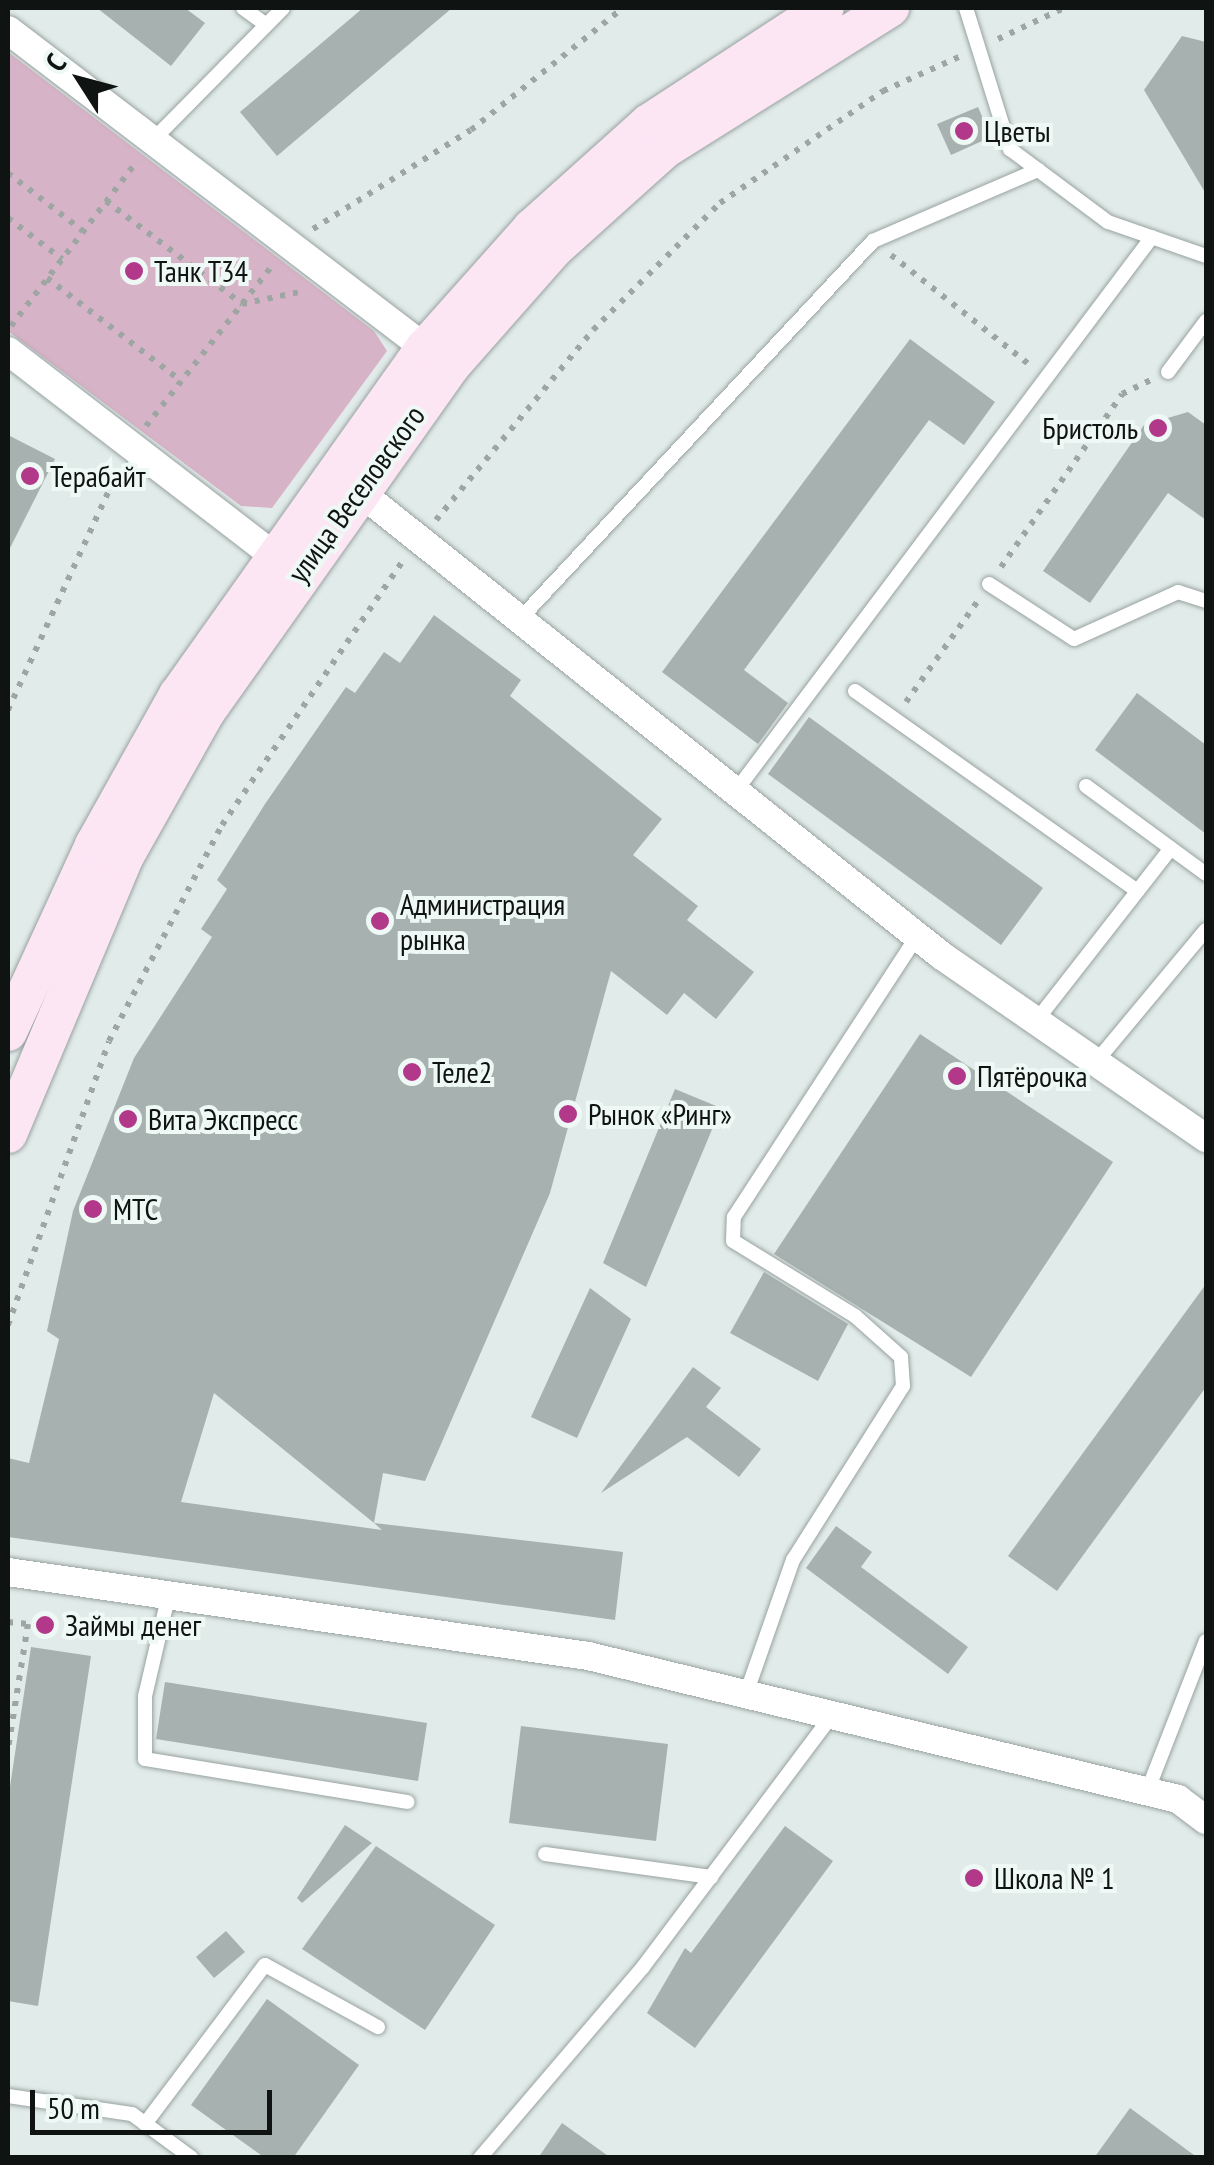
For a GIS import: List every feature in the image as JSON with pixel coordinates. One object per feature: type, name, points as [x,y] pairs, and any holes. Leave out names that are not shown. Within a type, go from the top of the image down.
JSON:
[{"type":"main road","name":"улица Веселовского","points":[[8,1032],[94,845],[284,563],[532,228],[650,124],[825,8]]},
{"type":"main road","name":"улица Веселовского","points":[[8,1134],[124,858],[284,563],[356,490],[437,358],[665,149],[890,8]]},
{"type":"street","points":[[8,30],[437,358]]},
{"type":"street","points":[[8,350],[284,563]]},
{"type":"street","points":[[356,490],[917,936],[1206,1138]]},
{"type":"street","points":[[8,1572],[588,1656],[1147,1792],[1206,1820]]},
{"type":"lane","points":[[243,8],[264,24]]},
{"type":"lane","points":[[153,140],[282,8]]},
{"type":"lane","points":[[966,8],[1010,149],[1108,222],[1206,256]]},
{"type":"lane","points":[[519,620],[874,241],[1038,170]]},
{"type":"lane","points":[[735,792],[1152,237]]},
{"type":"lane","points":[[1168,372],[1206,321]]},
{"type":"lane","points":[[989,584],[1074,640],[1178,592],[1206,601]]},
{"type":"lane","points":[[855,691],[1138,892]]},
{"type":"lane","points":[[1086,786],[1206,874]]},
{"type":"lane","points":[[1036,1021],[1172,848]]},
{"type":"lane","points":[[1095,1063],[1206,930]]},
{"type":"lane","points":[[746,1694],[793,1560],[903,1386],[902,1357],[855,1316],[734,1241],[734,1217],[917,936]]},
{"type":"lane","points":[[168,1598],[145,1696],[144,1758],[407,1802]]},
{"type":"lane","points":[[1147,1792],[1206,1640]]},
{"type":"lane","points":[[480,2158],[711,1876],[832,1715]]},
{"type":"lane","points":[[545,1854],[711,1876]]},
{"type":"lane","points":[[145,2124],[266,1965],[378,2027]]},
{"type":"lane","points":[[8,2096],[145,2124],[192,2158]]},
{"type":"path","points":[[8,710],[132,444],[290,243],[471,130],[623,8]]},
{"type":"path","points":[[8,331],[153,140]]},
{"type":"path","points":[[8,173],[83,231]]},
{"type":"path","points":[[106,201],[242,304],[341,283]]},
{"type":"path","points":[[8,218],[62,260]]},
{"type":"path","points":[[874,241],[1047,378]]},
{"type":"path","points":[[47,278],[181,380]]},
{"type":"path","points":[[894,720],[1122,394],[1168,372]]},
{"type":"path","points":[[8,1622],[28,1624],[8,1749]]},
{"type":"shaded area","points":[[8,52],[374,331],[387,351],[272,508],[241,506],[8,331]]},
{"type":"building","points":[[97,8],[185,8],[205,23],[171,66]]},
{"type":"building","points":[[363,8],[452,8],[277,156],[240,112]]},
{"type":"building","points":[[1182,36],[1206,42],[1206,194],[1144,90]]},
{"type":"building","name":"Цветы","points":[[978,107],[991,137],[951,155],[937,124]]},
{"type":"building","points":[[910,339],[995,402],[964,445],[929,420],[744,670],[788,703],[758,744],[662,672]]},
{"type":"building","points":[[1188,412],[1206,425],[1206,520],[1168,493],[1090,603],[1043,571],[1144,425]]},
{"type":"building","points":[[8,435],[55,459],[8,552]]},
{"type":"building","points":[[434,615],[521,680],[510,696],[662,819],[633,855],[698,906],[687,920],[754,972],[716,1019],[684,993],[667,1015],[611,971],[550,1193],[425,1481],[383,1473],[374,1523],[623,1552],[615,1620],[8,1537],[8,1458],[29,1463],[59,1339],[47,1331],[73,1211],[134,1058],[212,937],[201,929],[227,889],[217,880],[265,804],[346,687],[355,693],[384,652],[400,663]],"holes":[[[214,1393],[374,1523],[382,1530],[181,1502]]]},
{"type":"building","points":[[1137,693],[1206,745],[1206,834],[1095,750]]},
{"type":"building","points":[[809,717],[1043,888],[1001,945],[768,774]]},
{"type":"building","points":[[920,1034],[1113,1162],[971,1377],[774,1254]]},
{"type":"building","points":[[675,1089],[721,1108],[646,1287],[603,1263]]},
{"type":"building","points":[[764,1272],[848,1324],[818,1381],[730,1333]]},
{"type":"building","points":[[1206,1284],[1206,1387],[1057,1591],[1008,1556]]},
{"type":"building","points":[[590,1288],[631,1319],[577,1438],[531,1417]]},
{"type":"building","points":[[693,1367],[721,1388],[706,1407],[761,1449],[739,1477],[687,1437],[601,1493]]},
{"type":"building","points":[[836,1526],[872,1552],[861,1567],[968,1647],[948,1674],[806,1568]]},
{"type":"building","points":[[31,1647],[91,1656],[38,2006],[8,2001],[8,1800]]},
{"type":"building","points":[[165,1682],[427,1723],[418,1781],[156,1739]]},
{"type":"building","points":[[521,1726],[668,1744],[656,1841],[509,1823]]},
{"type":"building","points":[[345,1825],[372,1843],[302,1903],[297,1898]]},
{"type":"building","points":[[785,1826],[833,1861],[695,2048],[647,2013],[685,1948],[691,1953]]},
{"type":"building","points":[[376,1846],[495,1925],[425,2030],[302,1949]]},
{"type":"building","points":[[226,1931],[245,1952],[214,1978],[196,1957]]},
{"type":"building","points":[[267,1999],[359,2065],[293,2158],[265,2158],[191,2105]]},
{"type":"building","points":[[1130,2108],[1198,2158],[1094,2158]]},
{"type":"building","points":[[562,2123],[611,2158],[538,2158]]},
{"type":"place","name":"Цветы","points":[[964,131]]},
{"type":"place","name":"Танк T34","points":[[134,271]]},
{"type":"place","name":"Бристоль","points":[[1158,428]]},
{"type":"place","name":"Терабайт","points":[[30,476]]},
{"type":"place","name":"Администрация рынка","points":[[380,921]]},
{"type":"place","name":"Теле2","points":[[412,1072]]},
{"type":"place","name":"Пятёрочка","points":[[957,1076]]},
{"type":"place","name":"Рынок «Ринг»","points":[[568,1114]]},
{"type":"place","name":"Вита Экспресс","points":[[128,1119]]},
{"type":"place","name":"МТС","points":[[93,1209]]},
{"type":"place","name":"Займы денег","points":[[45,1625]]},
{"type":"place","name":"Школа № 1","points":[[974,1878]]}]
